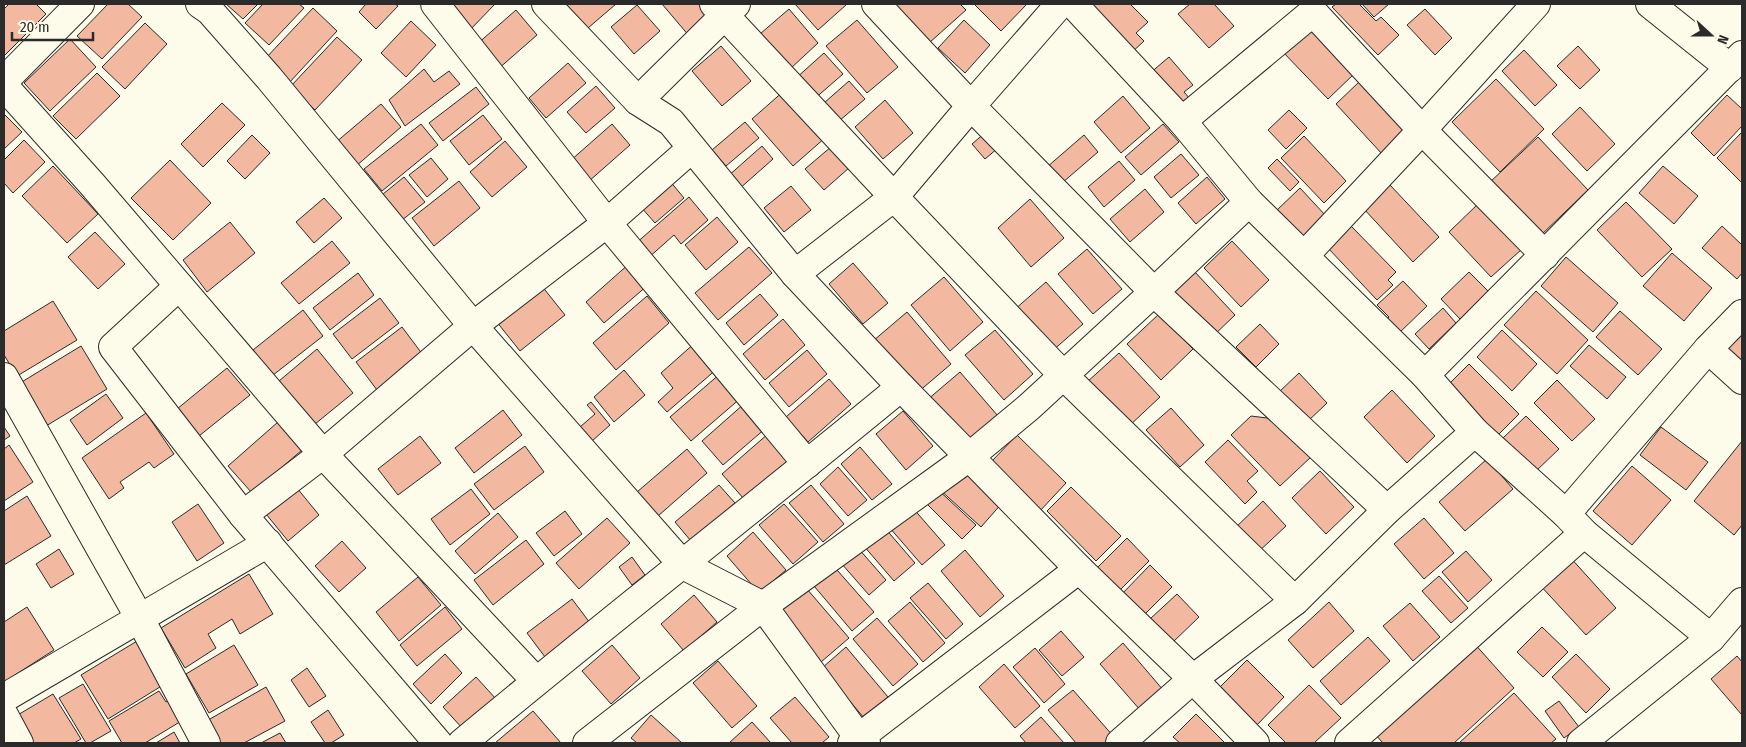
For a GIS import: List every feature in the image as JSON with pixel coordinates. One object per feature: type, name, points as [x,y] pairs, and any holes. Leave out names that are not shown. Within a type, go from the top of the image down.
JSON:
[{"type":"street","points":[[80,4],[7,94],[179,286],[323,454],[536,681]]},
{"type":"street","points":[[200,4],[210,11],[269,78],[472,326],[683,565],[763,606],[859,741],[1079,570]]},
{"type":"street","points":[[435,4],[607,223],[807,464]]},
{"type":"street","points":[[546,4],[638,101],[671,122],[691,149],[796,274],[901,387],[1079,570],[1193,679],[1255,743]]},
{"type":"street","points":[[876,4],[971,106],[1154,292],[1387,510]]},
{"type":"street","points":[[796,274],[894,197],[1060,4]]},
{"type":"street","points":[[1074,4],[1182,121],[1249,202],[1425,376],[1475,432],[1575,523],[1711,638]]},
{"type":"street","points":[[1304,256],[1536,4]]},
{"type":"street","points":[[1425,376],[1736,62],[1650,4]]},
{"type":"street","points":[[1182,121],[1313,6],[1422,130],[1546,255]]},
{"type":"street","points":[[638,101],[725,7],[894,197],[1063,375],[1295,601]]},
{"type":"street","points":[[243,516],[323,454],[472,326],[607,223],[691,149]]},
{"type":"street","points":[[587,743],[763,606],[969,457],[1029,407],[1249,202]]},
{"type":"street","points":[[179,286],[113,347],[243,516],[438,743]]},
{"type":"street","points":[[1349,743],[1575,523],[1708,349],[1742,314]]},
{"type":"street","points":[[1708,349],[1742,380]]},
{"type":"street","points":[[4,377],[139,618],[206,743]]},
{"type":"street","points":[[462,743],[536,681],[683,565],[901,387]]},
{"type":"street","points":[[1120,743],[1193,679],[1295,601],[1387,510],[1475,432]]},
{"type":"street","points":[[4,698],[268,543]]},
{"type":"street","points":[[1581,743],[1711,638],[1742,602]]},
{"type":"street","points":[[4,715],[19,743]]},
{"type":"building","points":[[9,4],[36,4],[46,14],[4,56],[4,9]]},
{"type":"building","points":[[108,4],[128,4],[142,17],[102,59],[77,36]]},
{"type":"building","points":[[226,4],[258,4],[243,19]]},
{"type":"building","points":[[263,4],[299,4],[304,8],[269,45],[245,23]]},
{"type":"building","points":[[366,4],[395,4],[398,6],[376,29],[359,12]]},
{"type":"building","points":[[441,4],[495,4],[469,31]]},
{"type":"building","points":[[565,4],[616,4],[581,34]]},
{"type":"building","points":[[662,4],[702,4],[713,17],[690,37]]},
{"type":"building","points":[[795,4],[845,4],[846,5],[818,30]]},
{"type":"building","points":[[893,4],[960,4],[966,10],[929,43]]},
{"type":"building","points":[[974,4],[1027,4],[1001,31]]},
{"type":"building","points":[[1080,4],[1130,4],[1148,22],[1136,33],[1144,41],[1130,54]]},
{"type":"building","points":[[1190,4],[1214,4],[1234,26],[1209,48],[1178,14]]},
{"type":"building","points":[[1336,4],[1359,4],[1376,21],[1381,17],[1399,35],[1378,55],[1332,7]]},
{"type":"building","points":[[1362,4],[1389,4],[1374,17]]},
{"type":"building","points":[[637,5],[660,31],[634,54],[611,27]]},
{"type":"building","points":[[313,8],[337,31],[288,84],[264,60]]},
{"type":"building","points":[[789,9],[818,43],[790,69],[760,34]]},
{"type":"building","points":[[1425,9],[1452,38],[1435,55],[1407,25]]},
{"type":"building","points":[[516,10],[537,35],[497,70],[476,45]]},
{"type":"building","points":[[857,20],[898,67],[867,93],[826,46]]},
{"type":"building","points":[[964,20],[990,45],[965,73],[938,48]]},
{"type":"building","points":[[411,21],[436,45],[406,77],[381,53]]},
{"type":"building","points":[[145,23],[167,44],[125,89],[102,67]]},
{"type":"building","points":[[1309,25],[1355,73],[1328,99],[1282,51]]},
{"type":"building","points":[[337,37],[362,60],[315,110],[291,86]]},
{"type":"building","points":[[70,39],[96,67],[50,111],[24,83]]},
{"type":"building","points":[[721,46],[751,81],[722,106],[692,71]]},
{"type":"building","points":[[1578,46],[1600,70],[1580,89],[1557,66]]},
{"type":"building","points":[[1524,50],[1557,85],[1535,106],[1502,71]]},
{"type":"building","points":[[824,53],[843,74],[813,100],[795,79]]},
{"type":"building","points":[[1169,57],[1193,85],[1184,92],[1191,100],[1180,109],[1149,74]]},
{"type":"building","points":[[568,63],[586,83],[546,118],[529,98]]},
{"type":"building","points":[[424,69],[434,82],[449,71],[460,84],[405,126],[389,100]]},
{"type":"building","points":[[97,73],[120,96],[76,139],[53,116]]},
{"type":"building","points":[[1496,79],[1544,129],[1500,172],[1452,122]]},
{"type":"building","points":[[849,81],[865,99],[839,121],[824,103]]},
{"type":"building","points":[[1359,82],[1407,132],[1383,155],[1336,104]]},
{"type":"building","points":[[596,86],[615,108],[586,133],[567,112]]},
{"type":"building","points":[[476,87],[489,104],[443,141],[429,123]]},
{"type":"building","points":[[785,90],[826,137],[793,166],[752,119]]},
{"type":"building","points":[[1727,95],[1742,109],[1742,126],[1714,156],[1691,133]]},
{"type":"building","points":[[1123,96],[1150,128],[1121,153],[1094,122]]},
{"type":"building","points":[[885,100],[913,133],[883,159],[855,127]]},
{"type":"building","points":[[222,103],[245,125],[203,167],[181,144]]},
{"type":"building","points":[[381,104],[401,127],[355,167],[335,143]]},
{"type":"building","points":[[1580,107],[1615,144],[1587,171],[1552,134]]},
{"type":"building","points":[[1289,110],[1307,128],[1286,149],[1268,130]]},
{"type":"building","points":[[4,114],[22,132],[4,149]]},
{"type":"building","points":[[483,115],[502,139],[469,165],[450,141]]},
{"type":"building","points":[[745,122],[759,138],[726,166],[712,150]]},
{"type":"building","points":[[421,124],[438,145],[382,191],[364,169]]},
{"type":"building","points":[[612,124],[630,145],[588,182],[570,161]]},
{"type":"building","points":[[1163,124],[1179,142],[1141,175],[1125,157]]},
{"type":"building","points":[[986,132],[998,148],[985,159],[972,144]]},
{"type":"building","points":[[1742,132],[1742,183],[1717,158]]},
{"type":"building","points":[[252,135],[270,153],[245,179],[227,161]]},
{"type":"building","points":[[1084,135],[1098,152],[1062,183],[1047,167]]},
{"type":"building","points":[[1304,136],[1346,181],[1324,203],[1281,158]]},
{"type":"building","points":[[1538,137],[1588,190],[1539,237],[1489,183]]},
{"type":"building","points":[[24,140],[45,162],[13,193],[4,183],[4,160]]},
{"type":"building","points":[[505,141],[527,167],[492,197],[470,172]]},
{"type":"building","points":[[762,146],[773,159],[738,190],[727,177]]},
{"type":"building","points":[[832,146],[850,167],[824,190],[805,169]]},
{"type":"building","points":[[1181,154],[1199,175],[1171,198],[1154,177]]},
{"type":"building","points":[[431,158],[448,179],[427,197],[409,175]]},
{"type":"building","points":[[1277,159],[1299,182],[1290,191],[1268,168]]},
{"type":"building","points":[[170,160],[211,203],[173,240],[131,198]]},
{"type":"building","points":[[1119,161],[1135,180],[1104,207],[1088,187]]},
{"type":"building","points":[[53,166],[98,214],[67,243],[22,196]]},
{"type":"building","points":[[1663,166],[1698,196],[1674,224],[1639,193]]},
{"type":"building","points":[[404,177],[425,202],[397,224],[377,199]]},
{"type":"building","points":[[1207,177],[1225,199],[1196,224],[1178,203]]},
{"type":"building","points":[[669,180],[684,198],[655,223],[640,206]]},
{"type":"building","points":[[459,181],[480,208],[434,246],[412,218]]},
{"type":"building","points":[[1390,185],[1439,237],[1413,262],[1364,209]]},
{"type":"building","points":[[791,186],[811,210],[784,232],[764,208]]},
{"type":"building","points":[[1300,188],[1326,216],[1301,240],[1275,212]]},
{"type":"building","points":[[1145,189],[1164,212],[1130,242],[1110,219]]},
{"type":"building","points":[[689,197],[708,220],[681,244],[674,235],[647,259],[635,244]]},
{"type":"building","points":[[324,198],[342,218],[314,243],[296,222]]},
{"type":"building","points":[[1030,199],[1064,238],[1031,267],[998,228]]},
{"type":"building","points":[[1626,202],[1672,249],[1642,277],[1597,230]]},
{"type":"building","points":[[1479,203],[1522,249],[1491,277],[1449,232]]},
{"type":"building","points":[[717,217],[738,242],[706,270],[685,245]]},
{"type":"building","points":[[230,222],[255,253],[207,292],[183,260]]},
{"type":"building","points":[[1351,226],[1396,272],[1388,280],[1393,285],[1377,300],[1328,248]]},
{"type":"building","points":[[1722,226],[1742,245],[1742,273],[1737,279],[1702,248]]},
{"type":"building","points":[[95,232],[125,264],[98,289],[68,257]]},
{"type":"building","points":[[332,241],[350,263],[299,304],[281,283]]},
{"type":"building","points":[[1232,241],[1269,280],[1241,307],[1204,268]]},
{"type":"building","points":[[749,247],[772,273],[718,320],[695,293]]},
{"type":"building","points":[[1087,249],[1122,289],[1093,314],[1058,274]]},
{"type":"building","points":[[1672,253],[1712,288],[1684,321],[1643,286]]},
{"type":"building","points":[[1566,257],[1618,303],[1593,332],[1541,286]]},
{"type":"building","points":[[630,263],[648,285],[604,323],[586,302]]},
{"type":"building","points":[[853,263],[888,303],[863,324],[829,284]]},
{"type":"building","points":[[1194,271],[1235,315],[1211,338],[1170,294]]},
{"type":"building","points":[[1469,272],[1489,292],[1460,319],[1441,299]]},
{"type":"building","points":[[358,273],[374,295],[330,330],[313,308]]},
{"type":"building","points":[[944,277],[983,322],[950,351],[911,305]]},
{"type":"building","points":[[1403,281],[1427,306],[1396,336],[1383,322],[1389,317],[1377,305]]},
{"type":"building","points":[[1046,282],[1083,324],[1051,352],[1014,310]]},
{"type":"building","points":[[541,285],[565,315],[520,351],[496,321]]},
{"type":"building","points":[[1536,291],[1588,340],[1557,374],[1504,325]]},
{"type":"building","points":[[760,294],[778,315],[744,345],[726,323]]},
{"type":"building","points":[[647,296],[669,323],[616,370],[593,343]]},
{"type":"building","points":[[380,298],[399,323],[352,359],[333,334]]},
{"type":"building","points":[[53,301],[77,340],[17,376],[4,355],[4,331]]},
{"type":"building","points":[[1443,308],[1456,323],[1429,349],[1415,334]]},
{"type":"building","points":[[303,310],[323,336],[268,379],[248,354]]},
{"type":"building","points":[[1620,311],[1662,349],[1638,375],[1596,337]]},
{"type":"building","points":[[907,312],[951,364],[917,393],[873,341]]},
{"type":"building","points":[[1159,314],[1193,349],[1161,380],[1127,344]]},
{"type":"building","points":[[783,319],[805,345],[765,380],[743,354]]},
{"type":"building","points":[[1260,324],[1279,344],[1256,367],[1236,347]]},
{"type":"building","points":[[402,327],[423,355],[377,390],[356,362]]},
{"type":"building","points":[[1742,329],[1742,366],[1724,349]]},
{"type":"building","points":[[995,330],[1033,374],[1004,400],[965,355]]},
{"type":"building","points":[[1502,330],[1537,364],[1512,391],[1477,357]]},
{"type":"building","points":[[696,342],[718,368],[667,412],[658,402],[673,388],[661,373]]},
{"type":"building","points":[[1589,345],[1626,377],[1607,399],[1570,366]]},
{"type":"building","points":[[81,346],[107,389],[46,426],[20,383]]},
{"type":"building","points":[[317,349],[353,393],[315,424],[279,381]]},
{"type":"building","points":[[807,350],[827,374],[789,407],[769,383]]},
{"type":"building","points":[[1119,353],[1160,397],[1128,427],[1086,383]]},
{"type":"building","points":[[1469,364],[1519,414],[1494,439],[1444,389]]},
{"type":"building","points":[[227,368],[250,395],[199,436],[177,409]]},
{"type":"building","points":[[624,370],[645,395],[614,422],[594,397]]},
{"type":"building","points":[[960,372],[998,416],[966,445],[927,400]]},
{"type":"building","points":[[721,373],[742,397],[691,441],[670,417]]},
{"type":"building","points":[[1299,373],[1327,403],[1306,423],[1278,393]]},
{"type":"building","points":[[829,379],[851,404],[808,442],[786,417]]},
{"type":"building","points":[[1557,380],[1595,419],[1572,441],[1534,403]]},
{"type":"building","points":[[1392,390],[1435,436],[1407,463],[1364,417]]},
{"type":"building","points":[[106,394],[123,418],[87,445],[70,420]]},
{"type":"building","points":[[591,402],[610,425],[592,441],[580,427],[595,414],[587,405]]},
{"type":"building","points":[[745,403],[766,428],[723,465],[702,441]]},
{"type":"building","points":[[1171,408],[1204,445],[1180,467],[1146,430]]},
{"type":"building","points":[[503,410],[522,435],[474,473],[455,448]]},
{"type":"building","points":[[903,411],[933,446],[906,470],[876,434]]},
{"type":"building","points":[[146,413],[174,454],[154,468],[149,462],[120,482],[124,488],[109,499],[82,458]]},
{"type":"building","points":[[1251,416],[1275,419],[1311,457],[1280,486],[1231,435]]},
{"type":"building","points":[[1526,416],[1559,449],[1536,471],[1503,438]]},
{"type":"building","points":[[278,422],[302,450],[252,493],[228,466]]},
{"type":"building","points":[[4,427],[10,436],[4,440]]},
{"type":"building","points":[[1661,427],[1708,462],[1686,490],[1640,455]]},
{"type":"building","points":[[769,433],[791,458],[744,499],[722,474]]},
{"type":"building","points":[[1017,435],[1066,483],[1039,512],[990,463]]},
{"type":"building","points":[[420,436],[441,463],[398,495],[378,469]]},
{"type":"building","points":[[1228,440],[1258,471],[1247,481],[1257,492],[1245,504],[1205,462]]},
{"type":"building","points":[[1742,441],[1742,525],[1734,535],[1694,501]]},
{"type":"building","points":[[9,445],[33,482],[4,501],[4,449]]},
{"type":"building","points":[[525,446],[544,472],[494,510],[474,484]]},
{"type":"building","points":[[860,447],[892,484],[872,500],[841,464]]},
{"type":"building","points":[[687,449],[707,473],[658,516],[637,492]]},
{"type":"building","points":[[1487,459],[1513,489],[1465,531],[1439,502]]},
{"type":"building","points":[[961,463],[1003,502],[981,527],[938,488]]},
{"type":"building","points":[[1632,466],[1671,500],[1632,545],[1593,511]]},
{"type":"building","points":[[838,467],[867,500],[848,516],[820,484]]},
{"type":"building","points":[[1320,471],[1354,507],[1326,534],[1292,498]]},
{"type":"building","points":[[719,485],[735,503],[691,541],[675,522]]},
{"type":"building","points":[[811,485],[844,524],[823,542],[789,503]]},
{"type":"building","points":[[935,487],[976,525],[962,539],[922,499]]},
{"type":"building","points":[[1071,487],[1121,536],[1096,561],[1047,511]]},
{"type":"building","points":[[297,488],[319,515],[288,541],[266,514]]},
{"type":"building","points":[[471,489],[490,514],[450,545],[431,519]]},
{"type":"building","points":[[27,496],[51,536],[4,565],[4,511]]},
{"type":"building","points":[[1263,501],[1286,526],[1255,555],[1232,531]]},
{"type":"building","points":[[198,504],[224,543],[197,561],[172,522]]},
{"type":"building","points":[[784,504],[818,542],[793,564],[759,525]]},
{"type":"building","points":[[912,507],[945,545],[922,565],[889,527]]},
{"type":"building","points":[[565,511],[582,534],[554,556],[536,533]]},
{"type":"building","points":[[498,513],[518,537],[475,574],[455,551]]},
{"type":"building","points":[[607,518],[630,543],[579,589],[556,563]]},
{"type":"building","points":[[1424,518],[1454,553],[1424,579],[1394,544]]},
{"type":"building","points":[[884,527],[915,563],[894,581],[863,545]]},
{"type":"building","points":[[753,532],[786,570],[759,593],[727,556]]},
{"type":"building","points":[[1127,538],[1149,561],[1119,591],[1096,569]]},
{"type":"building","points":[[526,540],[544,564],[493,605],[474,580]]},
{"type":"building","points":[[342,541],[366,568],[339,592],[315,566]]},
{"type":"building","points":[[858,548],[886,580],[869,595],[841,563]]},
{"type":"building","points":[[59,549],[74,574],[51,588],[36,564]]},
{"type":"building","points":[[965,550],[1004,596],[980,617],[941,571]]},
{"type":"building","points":[[1466,551],[1492,580],[1468,602],[1442,572]]},
{"type":"building","points":[[1568,555],[1616,608],[1586,635],[1538,583]]},
{"type":"building","points":[[632,557],[645,575],[632,585],[619,567]]},
{"type":"building","points":[[830,562],[874,612],[852,631],[809,580]]},
{"type":"building","points":[[1150,565],[1172,587],[1142,617],[1120,596]]},
{"type":"building","points":[[249,574],[273,614],[240,634],[232,619],[208,634],[216,648],[185,668],[161,628]]},
{"type":"building","points":[[1439,576],[1468,608],[1451,623],[1422,591]]},
{"type":"building","points":[[418,577],[441,605],[399,641],[376,612]]},
{"type":"building","points":[[801,582],[849,638],[821,662],[773,606]]},
{"type":"building","points":[[928,583],[963,624],[946,639],[910,598]]},
{"type":"building","points":[[1177,594],[1199,617],[1172,643],[1150,619]]},
{"type":"building","points":[[694,595],[717,622],[684,651],[661,624]]},
{"type":"building","points":[[572,599],[590,623],[545,657],[527,633]]},
{"type":"building","points":[[910,602],[945,643],[923,662],[888,621]]},
{"type":"building","points":[[1329,602],[1354,631],[1313,668],[1288,640]]},
{"type":"building","points":[[1410,603],[1440,637],[1413,661],[1383,626]]},
{"type":"building","points":[[27,607],[54,650],[4,682],[4,622]]},
{"type":"building","points":[[445,607],[462,629],[417,666],[400,645]]},
{"type":"building","points":[[877,618],[918,664],[893,686],[853,639]]},
{"type":"building","points":[[1542,627],[1568,652],[1543,677],[1517,652]]},
{"type":"building","points":[[1061,631],[1084,657],[1062,676],[1039,650]]},
{"type":"building","points":[[1368,637],[1390,661],[1341,705],[1320,681]]},
{"type":"building","points":[[142,638],[168,682],[108,719],[81,675]]},
{"type":"building","points":[[1473,642],[1514,688],[1454,743],[1383,743],[1373,732]]},
{"type":"building","points":[[1123,643],[1164,691],[1141,711],[1100,664]]},
{"type":"building","points":[[234,645],[258,685],[209,713],[186,674]]},
{"type":"building","points":[[612,645],[640,678],[611,704],[582,671]]},
{"type":"building","points":[[846,647],[888,697],[864,718],[822,668]]},
{"type":"building","points":[[1035,648],[1065,684],[1044,703],[1013,667]]},
{"type":"building","points":[[445,654],[462,673],[431,704],[413,684]]},
{"type":"building","points":[[1576,654],[1610,689],[1586,713],[1552,677]]},
{"type":"building","points":[[1737,656],[1742,662],[1742,715],[1711,679]]},
{"type":"building","points":[[1247,660],[1284,697],[1255,727],[1217,690]]},
{"type":"building","points":[[718,661],[757,706],[732,728],[693,683]]},
{"type":"building","points":[[1004,664],[1040,706],[1015,728],[979,687]]},
{"type":"building","points":[[307,668],[326,696],[309,707],[291,680]]},
{"type":"building","points":[[476,677],[496,699],[463,729],[443,707]]},
{"type":"building","points":[[83,684],[111,731],[90,743],[86,743],[59,698]]},
{"type":"building","points":[[1309,685],[1341,718],[1314,743],[1286,743],[1268,725]]},
{"type":"building","points":[[266,687],[285,721],[244,743],[215,743],[203,723]]},
{"type":"building","points":[[1073,690],[1114,737],[1107,743],[1076,743],[1048,710]]},
{"type":"building","points":[[159,691],[166,702],[171,699],[183,720],[145,743],[122,743],[109,721]]},
{"type":"building","points":[[1514,693],[1556,739],[1551,743],[1459,743]]},
{"type":"building","points":[[53,694],[81,739],[74,743],[26,743],[11,719]]},
{"type":"building","points":[[795,697],[829,737],[822,743],[792,743],[770,718]]},
{"type":"building","points":[[1559,701],[1579,727],[1564,738],[1545,711]]},
{"type":"building","points":[[328,710],[344,735],[331,743],[325,743],[311,722]]},
{"type":"building","points":[[533,711],[561,743],[495,743]]},
{"type":"building","points":[[1196,714],[1225,743],[1180,743],[1173,737]]},
{"type":"building","points":[[651,715],[682,743],[637,743],[631,738]]},
{"type":"building","points":[[1041,717],[1064,743],[1026,743],[1020,736]]},
{"type":"building","points":[[752,722],[771,743],[729,743]]},
{"type":"building","points":[[174,732],[180,743],[156,743]]},
{"type":"building","points":[[280,733],[286,743],[261,743]]}]
